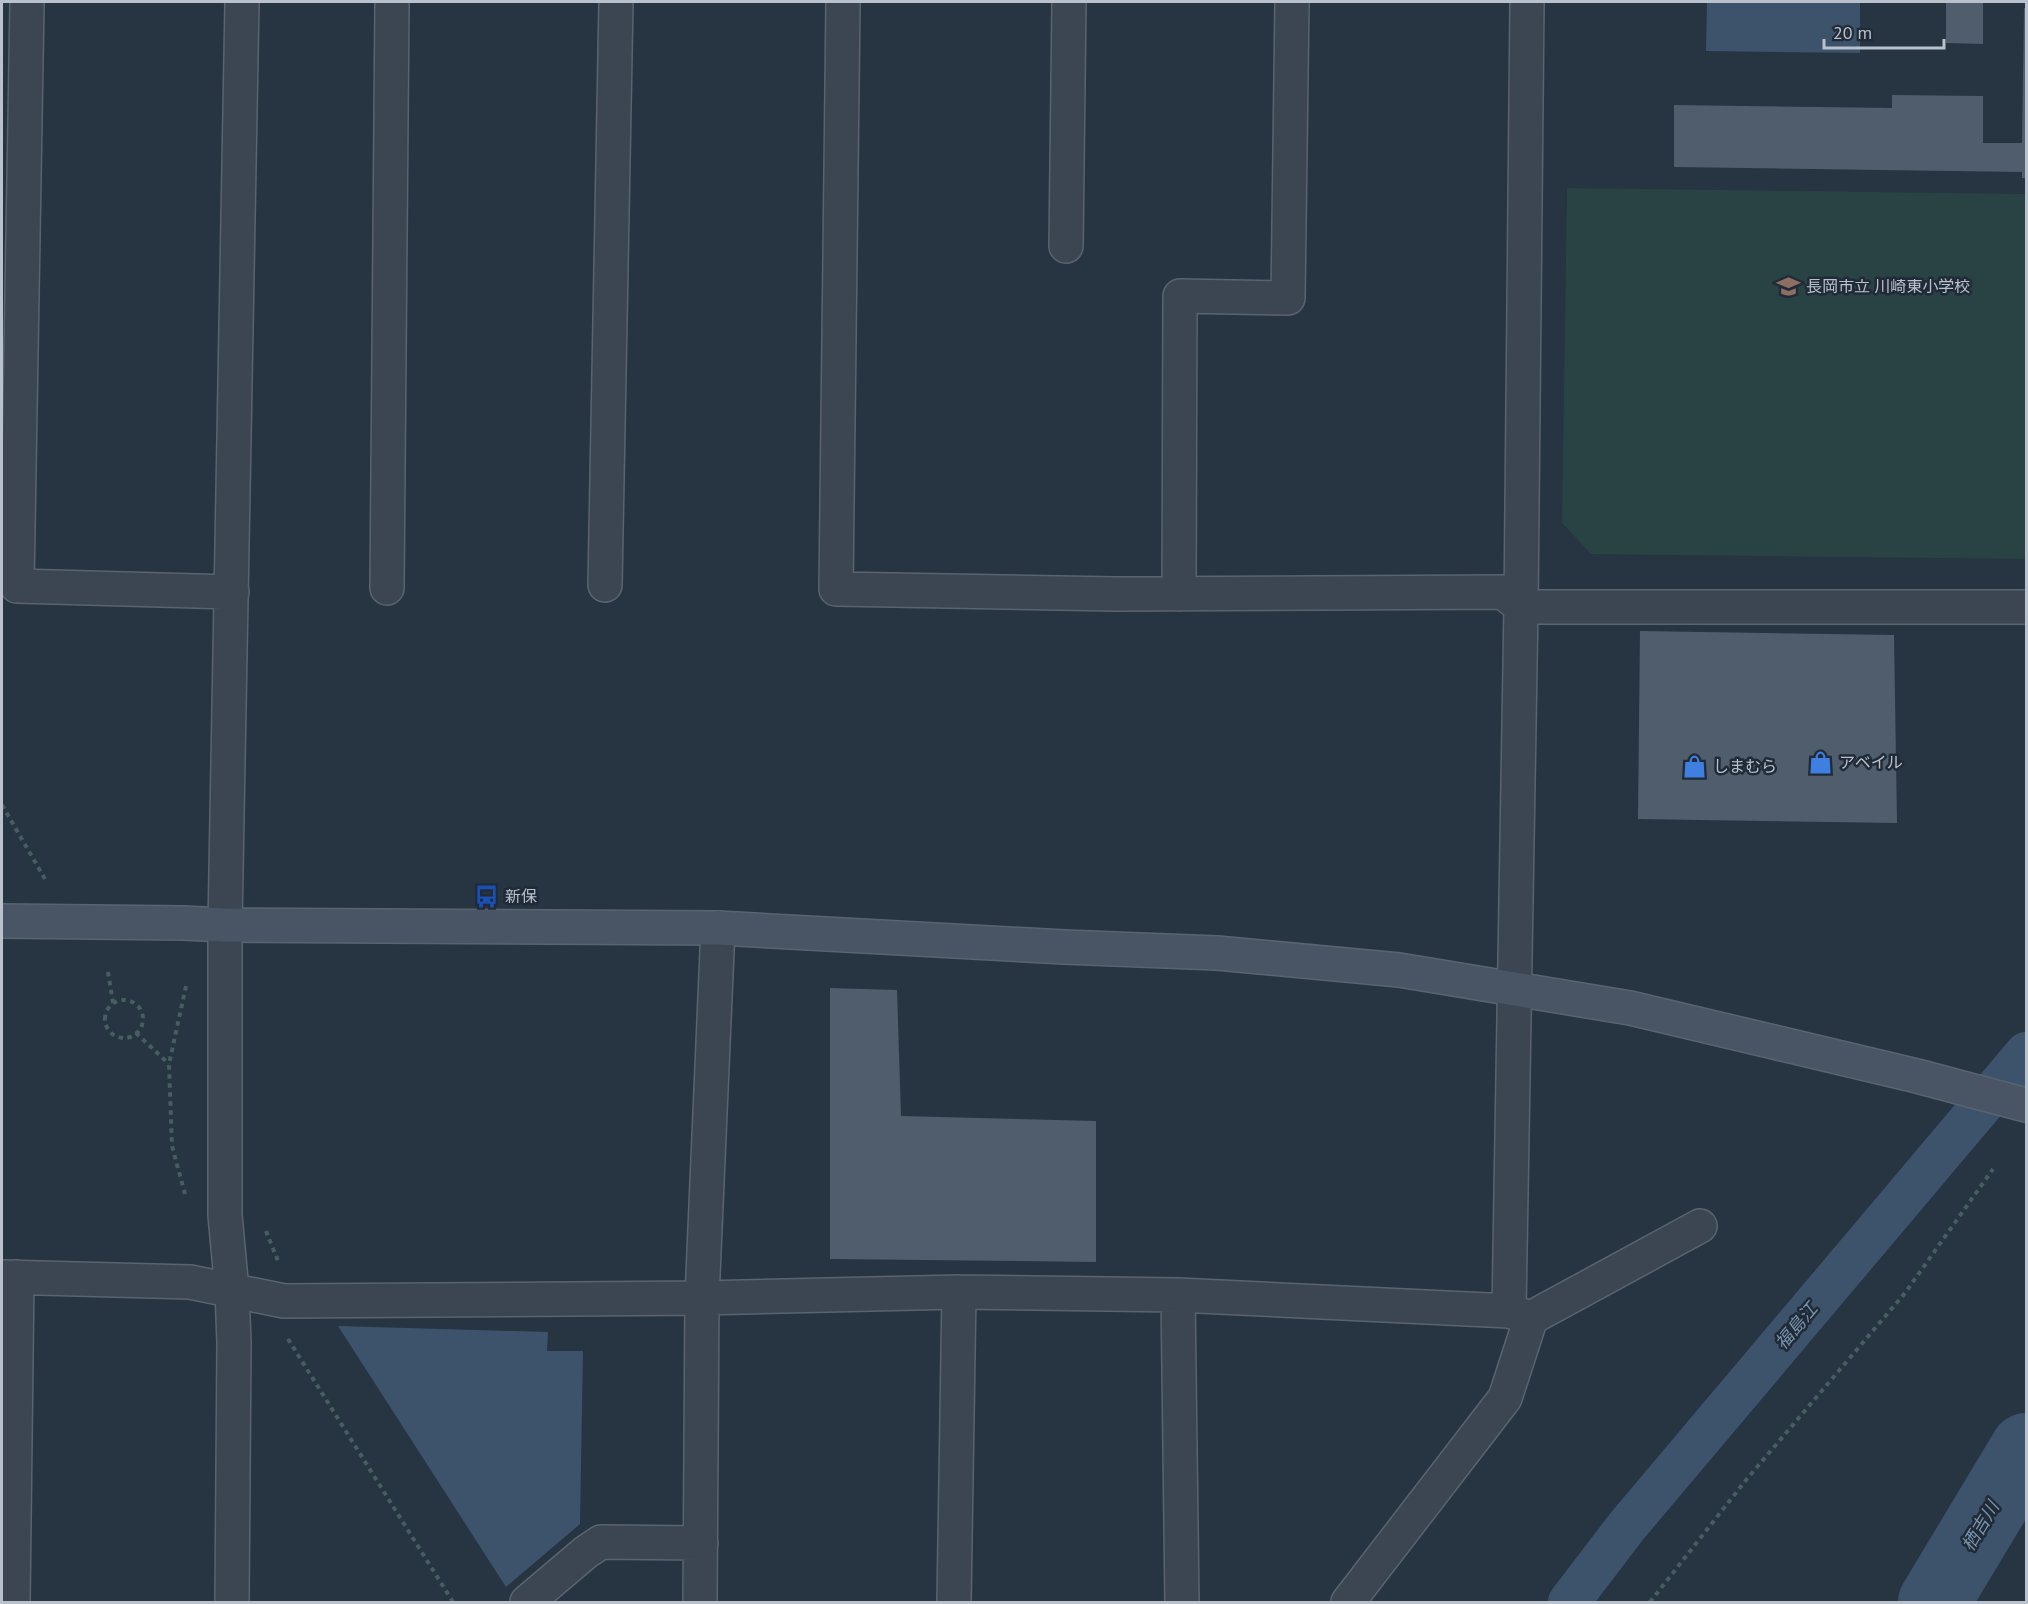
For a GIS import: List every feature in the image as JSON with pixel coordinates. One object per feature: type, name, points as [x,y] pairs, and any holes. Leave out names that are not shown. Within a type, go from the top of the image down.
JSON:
[{"type":"street","points":[[27,2],[17,586],[232,592]]},
{"type":"street","points":[[232,1602],[234,1343],[225,1215],[225,925],[242,2]]},
{"type":"street","points":[[387,588],[392,2]]},
{"type":"street","points":[[605,585],[616,2]]},
{"type":"street","points":[[843,2],[836,590],[1179,594],[1503,592],[1521,607],[2026,607]]},
{"type":"street","points":[[1066,246],[1069,2]]},
{"type":"street","points":[[1179,594],[1180,296],[1288,298],[1292,2]]},
{"type":"street","points":[[1348,1602],[1505,1398],[1520,1315],[1516,988],[1527,2]]},
{"type":"street","points":[[2,921],[225,925],[718,928],[1217,953],[1399,969],[1630,1008],[1917,1076],[2026,1105]]},
{"type":"street","points":[[700,1602],[702,1298],[718,928]]},
{"type":"street","points":[[13,1602],[9,1277],[190,1282],[284,1301],[702,1298],[959,1292],[1178,1295],[1520,1315],[1700,1226]]},
{"type":"street","points":[[954,1602],[959,1292]]},
{"type":"street","points":[[1178,1295],[1182,1602]]},
{"type":"street","points":[[526,1602],[601,1542],[701,1543]]},
{"type":"path","points":[[2,805],[45,879]]},
{"type":"path","points":[[108,972],[113,1003]]},
{"type":"path","points":[[187,984],[169,1064],[172,1146],[188,1203]]},
{"type":"path","points":[[125,999],[132,1001],[141,1010],[143,1022],[136,1033],[123,1038],[108,1029],[105,1024],[106,1012],[113,1003],[125,999]]},
{"type":"path","points":[[136,1033],[169,1064]]},
{"type":"path","points":[[1650,1602],[1746,1480],[1905,1293],[1993,1169]]},
{"type":"path","points":[[263,1222],[282,1270]]},
{"type":"path","points":[[286,1336],[453,1602]]},
{"type":"green space","name":"長岡市立 川崎東小学校","points":[[1567,188],[2026,194],[2026,559],[1591,554],[1562,523]]},
{"type":"water","points":[[1707,2],[1860,2],[1860,53],[1706,51]]},
{"type":"water","points":[[338,1326],[548,1332],[547,1351],[583,1351],[580,1524],[506,1587]]},
{"type":"building","points":[[1946,2],[1983,2],[1983,44],[1946,43]]},
{"type":"building","points":[[2024,8],[2026,8],[2026,178],[2022,178],[2022,172],[1674,167],[1674,105],[1892,108],[1892,95],[1983,96],[1983,143],[2022,143]]},
{"type":"building","points":[[1640,631],[1894,635],[1897,823],[1638,819]]},
{"type":"building","points":[[830,988],[897,990],[901,1116],[1096,1121],[1096,1262],[830,1259]]},
{"type":"waterway","name":"福島江","points":[[1569,1602],[1627,1526],[2026,1053]]},
{"type":"waterway","name":"栖吉川","points":[[1934,1602],[2026,1449]]},
{"type":"place","name":"長岡市立 川崎東小学校","points":[[1788,286]]},
{"type":"place","name":"アベイル","points":[[1821,762]]},
{"type":"place","name":"しまむら","points":[[1695,766]]},
{"type":"place","name":"新保","points":[[487,896]]}]
